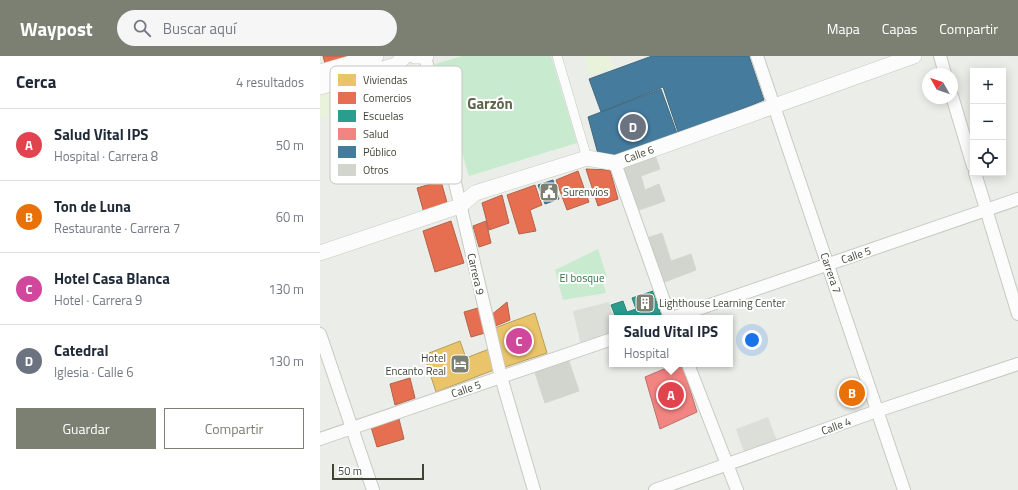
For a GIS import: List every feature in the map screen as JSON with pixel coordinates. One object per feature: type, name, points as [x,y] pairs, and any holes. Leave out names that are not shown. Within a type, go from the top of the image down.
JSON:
[{"type":"street","points":[[341,66],[376,56]]},
{"type":"street","points":[[393,66],[396,65],[405,56]]},
{"type":"street","points":[[415,56],[425,56]]},
{"type":"street","name":"Carrera 9","points":[[425,56],[427,66]]},
{"type":"street","points":[[557,56],[588,158]]},
{"type":"street","name":"Carrera 7","points":[[757,56],[904,490]]},
{"type":"street","name":"Calle 6","points":[[320,253],[460,206],[475,193],[588,158],[615,163],[914,56]]},
{"type":"street","points":[[940,56],[943,68]]},
{"type":"street","points":[[320,72],[330,69]]},
{"type":"street","points":[[320,87],[330,84]]},
{"type":"street","points":[[954,104],[970,156]]},
{"type":"street","points":[[615,163],[670,315]]},
{"type":"street","points":[[976,176],[1018,314]]},
{"type":"street","name":"Carrera 9","points":[[455,184],[501,377],[534,490]]},
{"type":"street","name":"Calle 5","points":[[680,315],[1018,200]]},
{"type":"street","points":[[320,334],[373,490]]},
{"type":"street","name":"Calle 5","points":[[320,439],[609,340]]},
{"type":"street","name":"Calle 4","points":[[655,490],[877,411],[1018,364]]},
{"type":"street","points":[[689,367],[737,490]]},
{"type":"shaded area","points":[[584,56],[609,56],[613,68],[590,76]]},
{"type":"shaded area","points":[[330,91],[330,116],[320,119],[320,94]]},
{"type":"shaded area","points":[[609,302],[612,315],[609,315],[609,337],[581,346],[573,311]]},
{"type":"shaded area","points":[[768,417],[777,441],[744,452],[736,429]]},
{"type":"green space","points":[[462,56],[551,56],[577,143],[469,176],[462,153],[462,66],[436,66],[435,64]]},
{"type":"green space","name":"El bosque","points":[[598,249],[607,277],[602,279],[606,293],[563,300],[555,270]]},
{"type":"building: Viviendas","points":[[535,313],[547,353],[502,368],[492,329]]},
{"type":"building: Viviendas","name":"Hotel Encanto Real","points":[[460,341],[466,358],[489,349],[494,370],[436,392],[424,355]]},
{"type":"building: Comercios","points":[[323,56],[359,56],[326,67]]},
{"type":"building: Comercios","points":[[586,169],[610,170],[618,199],[598,206]]},
{"type":"building: Comercios","points":[[578,171],[589,202],[567,210],[556,180]]},
{"type":"building: Comercios","points":[[431,184],[442,184],[448,206],[424,213],[417,188]]},
{"type":"building: Comercios","points":[[535,185],[542,205],[530,210],[536,231],[519,234],[507,195]]},
{"type":"building: Comercios","points":[[502,195],[509,223],[489,230],[482,203]]},
{"type":"building: Comercios","points":[[451,221],[464,263],[435,272],[423,231]]},
{"type":"building: Comercios","points":[[486,221],[491,243],[479,247],[473,226]]},
{"type":"building: Comercios","points":[[507,302],[510,320],[493,327],[490,316]]},
{"type":"building: Comercios","points":[[478,308],[485,333],[471,337],[464,312]]},
{"type":"building: Comercios","points":[[410,378],[415,398],[395,405],[390,384]]},
{"type":"building: Comercios","points":[[399,419],[404,439],[377,447],[371,427]]},
{"type":"building: Escuelas","name":"Lighthouse Learning Center","points":[[653,291],[661,315],[615,315],[611,305],[623,301],[627,312],[636,309],[632,298]]},
{"type":"building: Salud","points":[[669,367],[683,367],[697,412],[660,429],[645,377]]},
{"type":"building: Público","points":[[652,56],[749,56],[764,100],[679,135],[663,87],[601,112],[589,79]]},
{"type":"building: Público","points":[[661,89],[678,136],[615,159],[598,154],[588,117]]},
{"type":"building: Público","name":"Surenvios","points":[[553,180],[559,199],[545,204],[538,185]]},
{"type":"building: Otros","points":[[654,153],[660,169],[641,176],[645,190],[659,184],[665,201],[636,211],[620,165]]},
{"type":"building: Otros","points":[[662,233],[671,261],[691,254],[696,270],[662,283],[647,238]]},
{"type":"building: Otros","points":[[568,358],[579,391],[545,403],[534,370]]},
{"type":"place","name":"Catedral","points":[[633,127]]},
{"type":"place","name":"Surenvios","points":[[549,192]]},
{"type":"place","name":"Lighthouse Learning Center","points":[[645,303]]},
{"type":"place","name":"Hotel Casa Blanca","points":[[519,341]]},
{"type":"place","name":"Hotel Encanto Real","points":[[460,364]]},
{"type":"place","name":"Ton de Luna","points":[[852,393]]},
{"type":"place","name":"Salud Vital IPS","points":[[671,395]]},
{"type":"district","name":"Garzón","points":[[490,103]]}]
